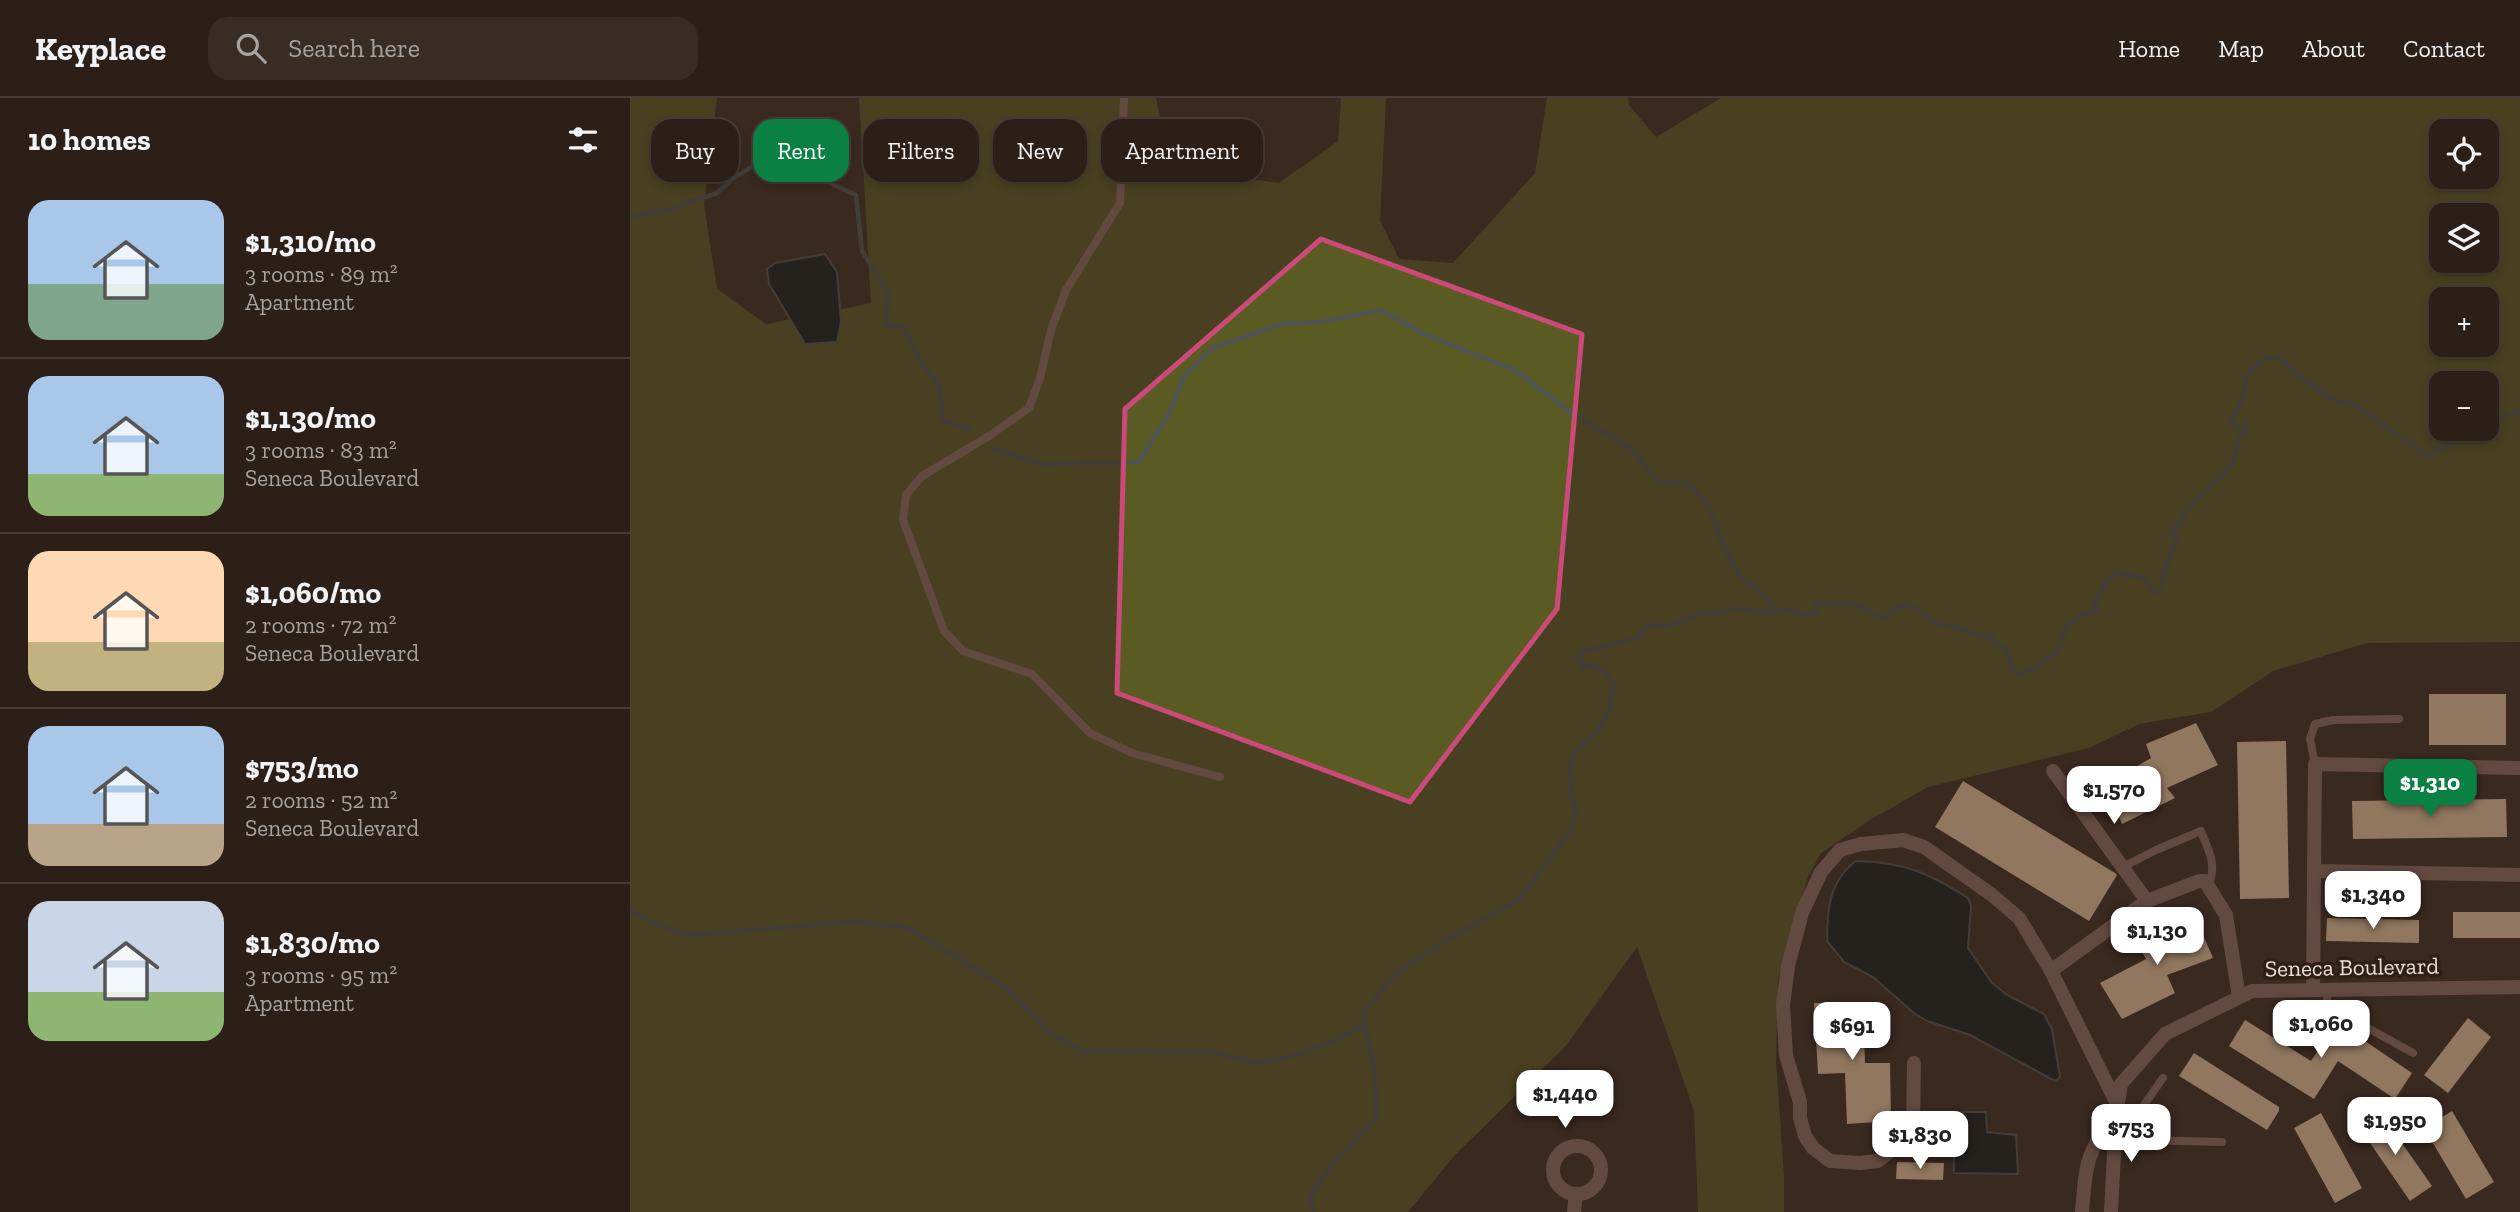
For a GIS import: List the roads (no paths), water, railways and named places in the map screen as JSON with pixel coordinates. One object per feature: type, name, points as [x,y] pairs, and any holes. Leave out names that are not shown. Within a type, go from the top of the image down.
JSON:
[{"type":"street","points":[[2320,990],[2314,871],[2315,764],[2520,768]]},
{"type":"street","points":[[2053,771],[2147,901]]},
{"type":"street","points":[[1914,1063],[1913,1124],[1894,1148],[1878,1161],[1860,1163],[1830,1161],[1813,1148],[1805,1136],[1800,1118],[1800,1102],[1786,1055],[1783,1005],[1788,966],[1801,913],[1821,872],[1840,850],[1861,844],[1903,840],[1924,847],[1992,895],[2019,918],[2051,971],[2117,1110]]},
{"type":"street","points":[[2314,871],[2520,875]]},
{"type":"street","points":[[2051,971],[2147,901],[2205,881],[2226,915],[2239,997]]},
{"type":"street","name":"Seneca Boulevard","points":[[2111,1212],[2121,1084],[2165,1034],[2252,991],[2520,988]]},
{"type":"street","name":"Seneca Boulevard","points":[[2082,1212],[2085,1168],[2096,1139],[2117,1110]]},
{"type":"street","points":[[1574,1212],[1576,1194]]},
{"type":"lane","points":[[1124,98],[1120,203],[1066,290],[1051,330],[1040,378],[1029,408],[989,436],[922,476],[906,495],[903,520],[944,631],[963,651],[1032,674],[1090,733],[1132,753],[1220,777]]},
{"type":"lane","points":[[2315,764],[2310,739],[2315,724],[2333,720],[2399,719]]},
{"type":"lane","points":[[2123,867],[2201,831],[2214,866],[2208,885]]},
{"type":"lane","points":[[2320,990],[2330,1007],[2413,1053]]},
{"type":"lane","points":[[2117,1110],[2138,1112],[2162,1078]]},
{"type":"lane","points":[[2096,1139],[2222,1142]]},
{"type":"waterway","points":[[630,217],[665,211],[717,193],[732,179],[781,149],[800,169],[856,195],[862,251],[888,292],[886,325],[903,326],[923,366],[940,386],[942,420],[970,429]]},
{"type":"waterway","points":[[994,449],[1041,464],[1139,462],[1169,414],[1184,376],[1213,348],[1282,324],[1320,322],[1381,310],[1424,334],[1515,370],[1573,414],[1632,449],[1659,483],[1688,483],[1709,506],[1722,543],[1740,577],[1758,590],[1777,611]]},
{"type":"waterway","points":[[1582,666],[1578,657],[1583,651],[1634,639],[1648,624],[1676,624],[1704,612],[1714,613],[1728,609],[1774,612],[1786,609],[1805,616],[1817,612],[1814,604],[1855,604],[1884,618],[1905,603],[1918,609],[1937,624],[1954,626],[1981,636],[1993,636],[1997,644],[2007,652],[2017,674],[2036,668],[2058,650],[2067,625],[2084,614],[2098,610],[2094,606],[2106,581],[2118,572],[2144,578],[2153,591],[2160,593],[2177,541],[2171,533],[2187,509],[2234,463],[2238,438],[2247,431],[2245,424],[2244,429],[2236,427],[2231,421],[2241,400],[2245,377],[2264,358],[2281,358],[2324,394],[2344,403],[2352,403],[2428,456],[2457,441]]},
{"type":"waterway","points":[[2499,419],[2520,412]]},
{"type":"waterway","points":[[1314,1212],[1310,1197],[1329,1168],[1377,1117],[1374,1070],[1363,1013],[1393,976],[1437,946],[1519,899],[1571,830],[1576,815],[1570,796],[1573,783],[1570,772],[1572,758],[1578,748],[1596,734],[1610,708],[1610,697],[1615,689],[1610,678],[1598,667],[1582,666]]},
{"type":"waterway","points":[[630,909],[650,922],[688,935],[852,922],[907,927],[1005,987],[1050,1033],[1082,1051],[1212,1052],[1257,1063],[1294,1056],[1334,1041],[1365,1024]]}]
